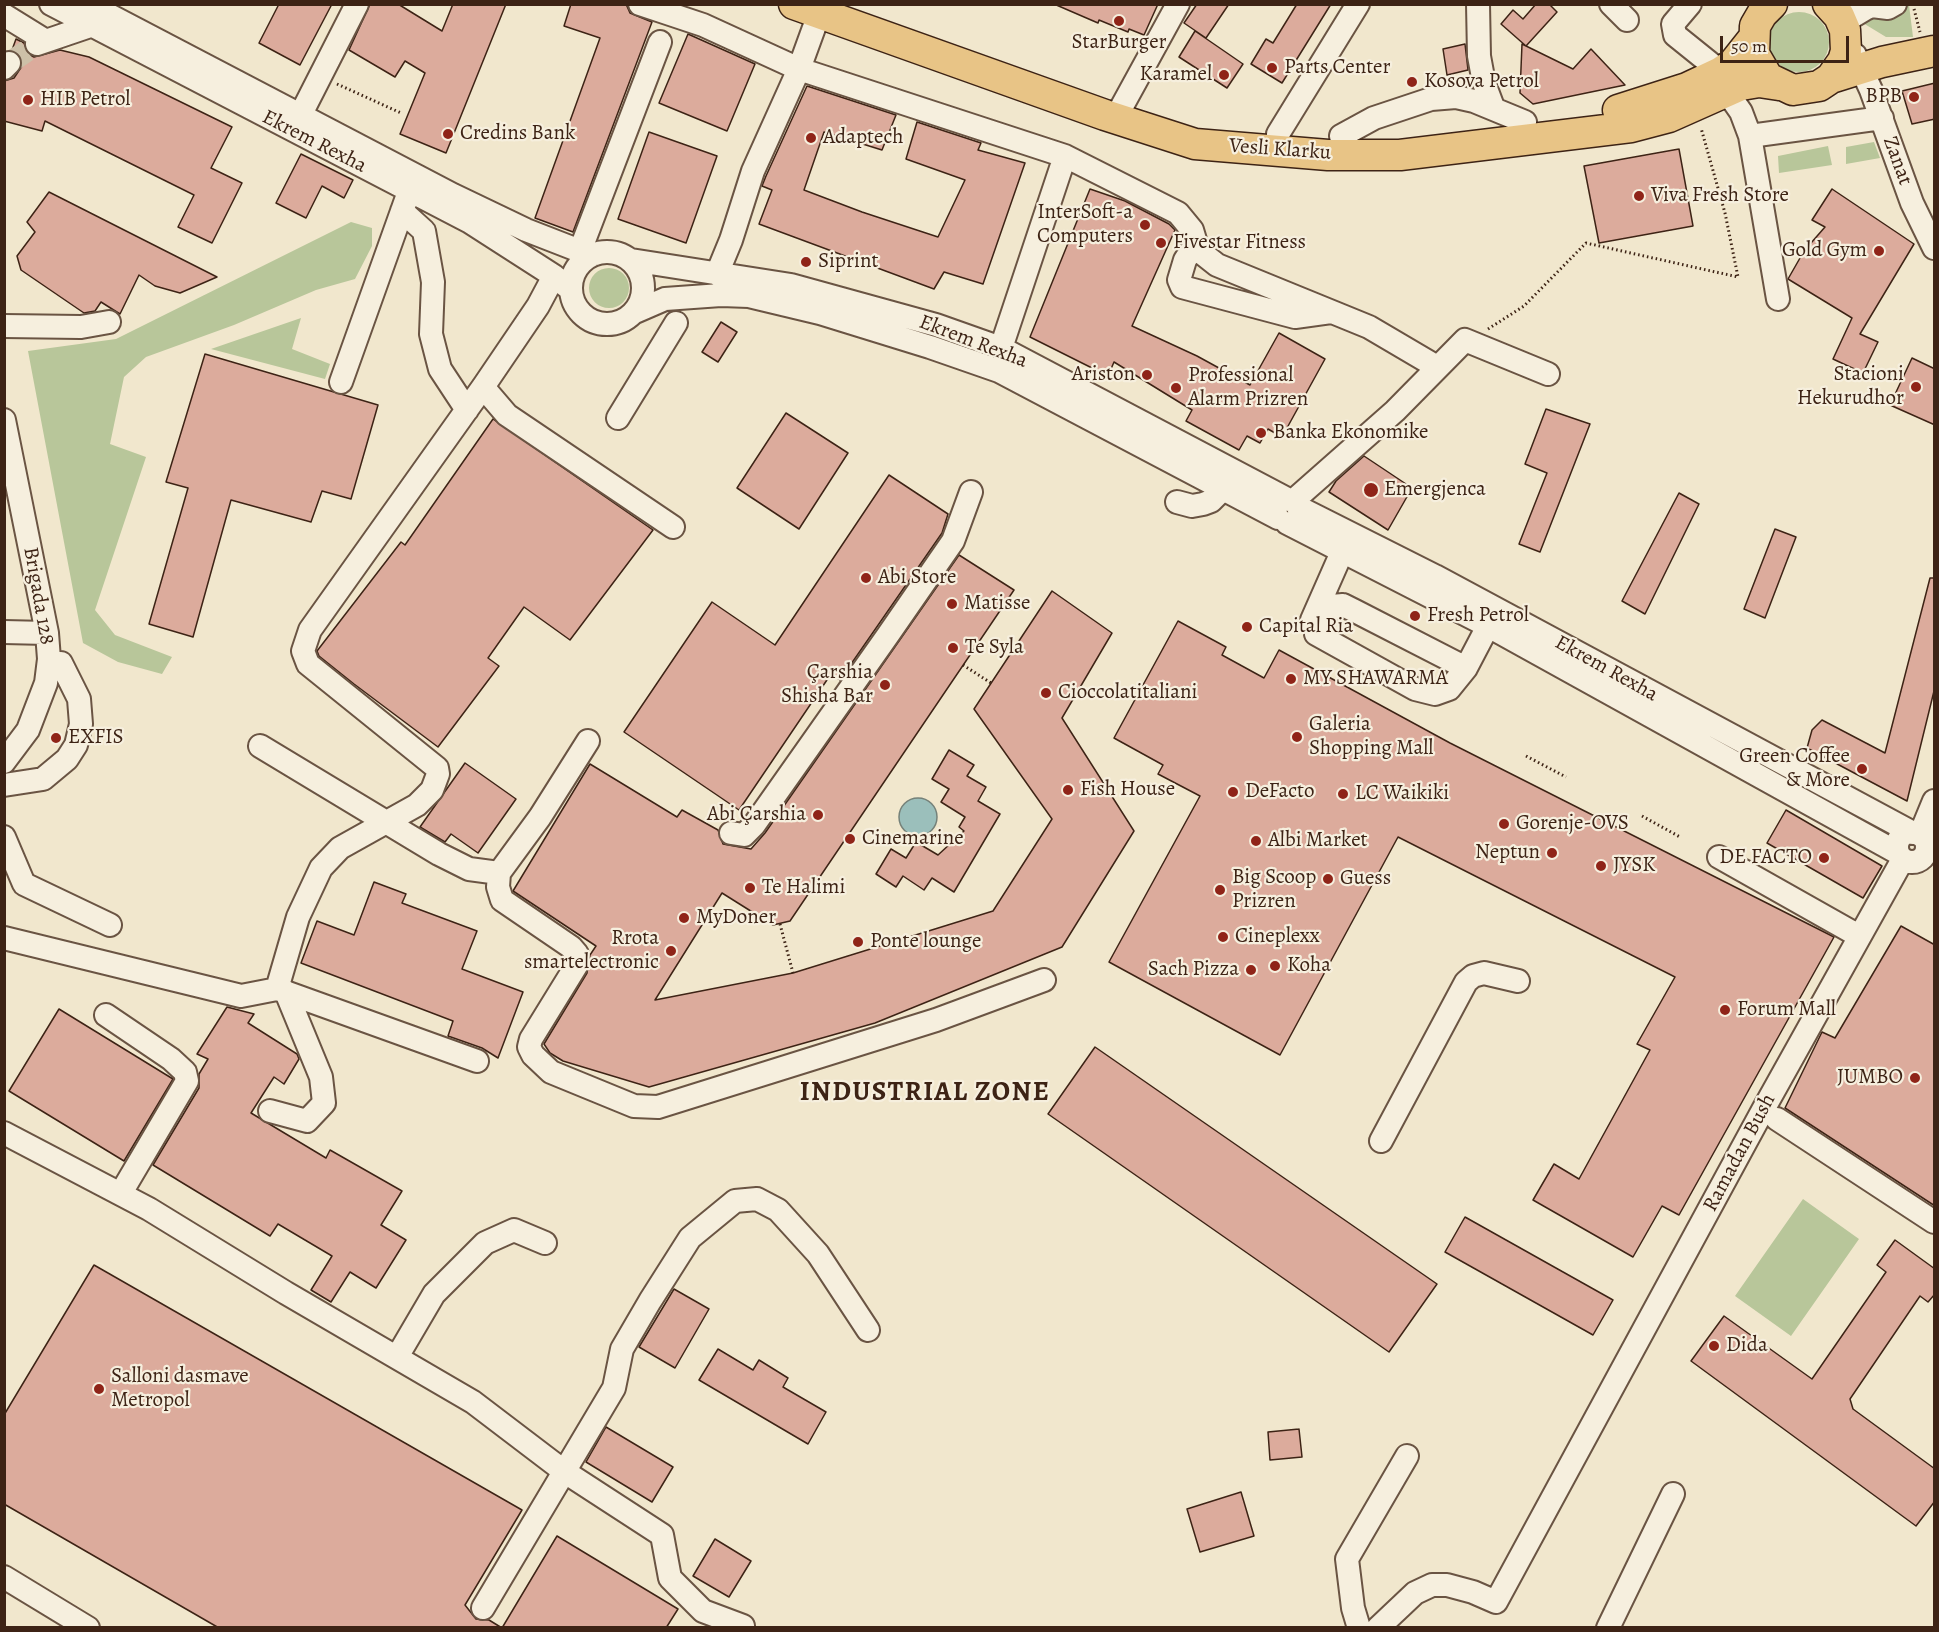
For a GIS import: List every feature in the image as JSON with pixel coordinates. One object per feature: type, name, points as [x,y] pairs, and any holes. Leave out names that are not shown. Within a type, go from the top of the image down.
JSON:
[{"type":"main road","name":"Vesli Klarku","points":[[853,4],[1119,110],[1195,144],[1328,155],[1400,155],[1630,127],[1669,117],[1694,107],[1724,82],[1733,64],[1752,40],[1758,20],[1772,4]]},
{"type":"main road","points":[[1828,5],[1839,16],[1846,36],[1843,61],[1831,78]]},
{"type":"main road","name":"Vesli Klarku","points":[[806,9],[1119,110],[1278,135],[1393,135],[1525,122],[1622,110],[1687,88],[1724,82],[1759,82],[1806,90],[1831,78],[1862,68],[1935,51]]},
{"type":"main road","points":[[1752,40],[1759,67],[1779,86]]},
{"type":"street","name":"Ekrem Rexha","points":[[51,4],[89,15],[301,114],[453,195],[526,230],[587,252],[614,252],[631,260],[791,285],[828,294],[936,325],[1001,348],[1289,510],[1435,576],[1916,847],[1935,873]]},
{"type":"street","points":[[301,114],[322,78],[357,4]]},
{"type":"street","points":[[640,4],[703,25],[800,69],[1065,156],[1178,213],[1192,230],[1198,250],[1217,265],[1369,327],[1437,367]]},
{"type":"street","points":[[1119,110],[1178,4]]},
{"type":"street","points":[[1278,135],[1358,4]]},
{"type":"street","points":[[1478,4],[1479,56],[1484,83],[1493,107]]},
{"type":"street","points":[[1846,36],[1850,18],[1872,6],[1888,8],[1894,4]]},
{"type":"street","points":[[717,274],[731,240],[753,171],[800,69],[806,9]]},
{"type":"street","points":[[1678,9],[1672,24],[1675,35],[1724,82],[1741,112],[1750,136],[1778,299]]},
{"type":"street","points":[[4,15],[41,43],[89,15]]},
{"type":"street","name":"Ekrem Rexha","points":[[89,15],[406,201],[470,222],[563,283],[580,312],[596,322],[614,324],[665,299],[722,295],[749,296],[820,313],[999,371],[1222,490],[1289,510],[1342,552],[1916,847]]},
{"type":"street","name":"Zanat","points":[[1846,36],[1882,118],[1912,203],[1935,248]]},
{"type":"street","points":[[270,1111],[307,1121],[324,1103],[321,1077],[282,991],[298,917],[321,868],[340,848],[417,805],[432,790],[436,781],[437,768],[308,664],[303,651],[310,630],[538,306],[577,268],[587,252],[660,42]]},
{"type":"street","points":[[1341,136],[1374,118],[1431,99],[1456,97],[1493,107],[1525,122]]},
{"type":"street","points":[[1750,136],[1882,118]]},
{"type":"street","points":[[1001,348],[1065,156]]},
{"type":"street","points":[[340,382],[406,201]]},
{"type":"street","points":[[406,201],[424,231],[433,282],[431,333],[440,369],[467,410]]},
{"type":"street","points":[[1198,250],[1191,251],[1185,260],[1179,280],[1182,287],[1295,317],[1332,312]]},
{"type":"street","points":[[631,260],[643,280],[641,302],[635,312]]},
{"type":"street","points":[[4,326],[81,327],[110,322]]},
{"type":"street","points":[[618,418],[676,323]]},
{"type":"street","points":[[1289,510],[1395,411],[1465,340],[1548,374]]},
{"type":"street","points":[[483,387],[507,415],[673,527]]},
{"type":"street","name":"Brigada 128","points":[[4,420],[47,633],[49,659],[46,683],[27,730],[4,762]]},
{"type":"street","points":[[1177,502],[1192,506],[1203,504],[1211,501],[1222,490]]},
{"type":"street","points":[[731,833],[744,835],[754,825],[953,541],[971,492]]},
{"type":"street","points":[[1342,552],[1311,623],[1311,629],[1316,634],[1415,689],[1435,694],[1449,689],[1466,668],[1488,626]]},
{"type":"street","points":[[1316,634],[1332,606],[1344,605],[1466,668]]},
{"type":"street","points":[[4,633],[47,633]]},
{"type":"street","points":[[4,785],[43,779],[67,759],[76,745],[81,724],[79,699],[61,663]]},
{"type":"street","points":[[4,734],[27,730]]},
{"type":"street","points":[[588,741],[540,817],[499,873],[498,887],[502,900],[577,954],[576,966],[531,1039],[529,1047],[533,1055],[551,1072],[634,1106],[658,1107],[936,1020],[1044,980]]},
{"type":"street","points":[[260,746],[469,869],[499,873]]},
{"type":"street","name":"Ramadan Bush","points":[[1378,1628],[1415,1593],[1432,1585],[1447,1585],[1473,1592],[1496,1602],[1858,936],[1916,847],[1935,801]]},
{"type":"street","points":[[4,837],[24,884],[110,925]]},
{"type":"street","points":[[1719,857],[1858,936]]},
{"type":"street","points":[[4,938],[241,996],[282,991],[477,1061]]},
{"type":"street","points":[[1381,1141],[1466,982],[1473,976],[1484,973],[1518,981]]},
{"type":"street","points":[[106,1015],[171,1059],[185,1072],[187,1081],[121,1194]]},
{"type":"street","points":[[1777,1119],[1935,1222]]},
{"type":"street","points":[[4,1133],[121,1194],[473,1402],[566,1472],[662,1535],[670,1578],[704,1611],[743,1626],[741,1628]]},
{"type":"street","points":[[483,1608],[614,1388],[622,1349],[650,1301],[690,1238],[735,1201],[757,1199],[778,1210],[818,1254],[868,1330]]},
{"type":"street","points":[[397,1357],[434,1294],[485,1243],[514,1230],[545,1244]]},
{"type":"street","points":[[1359,1628],[1353,1608],[1347,1559],[1407,1456]]},
{"type":"street","points":[[1608,1628],[1673,1494]]},
{"type":"street","points":[[4,1577],[88,1628]]},
{"type":"path","points":[[322,78],[400,113]]},
{"type":"path","points":[[1465,340],[1524,306],[1586,243],[1738,277],[1725,213],[1694,107]]},
{"type":"path","points":[[963,665],[992,683]]},
{"type":"path","points":[[1526,756],[1566,777]]},
{"type":"path","points":[[1642,816],[1680,837]]},
{"type":"path","points":[[780,924],[793,973]]},
{"type":"green space","points":[[1909,5],[1913,37],[1886,37],[1863,23],[1869,14]]},
{"type":"green space","points":[[1799,12],[1816,17],[1824,25],[1829,42],[1824,59],[1816,67],[1799,72],[1782,67],[1774,59],[1769,42],[1774,25],[1782,17]]},
{"type":"green space","points":[[1874,142],[1880,158],[1846,164],[1846,147]]},
{"type":"green space","points":[[1828,146],[1832,165],[1779,173],[1778,156]]},
{"type":"green space","points":[[351,222],[372,228],[372,246],[355,279],[316,290],[234,325],[146,357],[124,377],[110,444],[146,457],[95,610],[115,635],[172,657],[162,674],[118,662],[83,643],[28,351],[116,339]]},
{"type":"green space","points":[[609,268],[617,269],[623,274],[628,280],[628,296],[623,302],[617,307],[609,308],[601,307],[595,302],[590,296],[589,288],[590,280],[595,274],[601,269]]},
{"type":"green space","points":[[301,318],[292,349],[330,364],[325,379],[211,349]]},
{"type":"green space","points":[[1803,1199],[1859,1239],[1791,1336],[1735,1296]]},
{"type":"water","points":[[918,798],[931,804],[937,817],[931,830],[918,836],[905,830],[899,817],[905,804]]},
{"type":"building","points":[[279,4],[332,4],[300,65],[259,43]]},
{"type":"building","points":[[370,4],[398,4],[442,31],[453,4],[506,4],[446,153],[400,134],[425,73],[405,61],[395,77],[349,50]]},
{"type":"building","points":[[571,4],[626,4],[630,13],[652,22],[573,232],[535,218],[600,38],[564,26]]},
{"type":"building","points":[[1054,4],[1158,4],[1144,35],[1129,29],[1128,32],[1099,20],[1098,23]]},
{"type":"building","points":[[1197,4],[1229,4],[1206,38],[1184,23]]},
{"type":"building","points":[[1297,4],[1331,4],[1282,83],[1251,64],[1266,39],[1273,43]]},
{"type":"building","points":[[1536,4],[1549,4],[1557,12],[1526,46],[1501,24],[1513,10],[1523,19]]},
{"type":"building","points":[[1195,31],[1243,64],[1227,88],[1179,57]]},
{"type":"building","points":[[688,34],[755,64],[727,131],[659,103]]},
{"type":"building","points":[[16,39],[24,43],[28,54],[34,57],[60,50],[89,57],[232,127],[211,168],[242,183],[212,243],[178,227],[194,195],[45,121],[42,131],[4,121],[4,81],[14,78],[22,66],[19,54],[12,50]]},
{"type":"building","points":[[1465,44],[1468,70],[1447,75],[1443,49]]},
{"type":"building","points":[[1522,44],[1573,69],[1591,49],[1625,85],[1533,104],[1520,93]]},
{"type":"building","points":[[1935,83],[1935,119],[1912,124],[1902,91]]},
{"type":"building","points":[[807,86],[896,115],[882,150],[824,132],[804,190],[862,212],[938,237],[965,180],[906,159],[917,122],[981,143],[978,150],[1025,163],[983,284],[944,272],[934,289],[759,224],[772,190],[762,186]]},
{"type":"building","points":[[649,132],[717,156],[686,243],[618,219]]},
{"type":"building","name":"Viva Fresh Store","points":[[1679,149],[1693,226],[1599,243],[1584,166]]},
{"type":"building","points":[[301,154],[353,180],[344,198],[322,186],[306,218],[276,203]]},
{"type":"building","points":[[1090,189],[1125,201],[1169,224],[1175,230],[1132,326],[1197,356],[1250,385],[1279,333],[1325,359],[1282,437],[1268,429],[1260,443],[1247,436],[1239,450],[1186,421],[1192,410],[1114,362],[1108,376],[1030,337]]},
{"type":"building","points":[[1832,189],[1914,244],[1860,334],[1878,342],[1863,373],[1833,359],[1852,318],[1788,279],[1804,251],[1825,227],[1812,220]]},
{"type":"building","points":[[49,192],[217,277],[180,293],[155,286],[139,275],[120,314],[101,302],[95,311],[84,313],[21,270],[17,256],[35,232],[27,222]]},
{"type":"building","points":[[721,322],[737,332],[718,362],[702,352]]},
{"type":"building","points":[[205,354],[378,405],[351,499],[322,491],[311,522],[231,500],[193,637],[149,624],[188,488],[166,482]]},
{"type":"building","name":"Stacioni Hekurudhor","points":[[1912,358],[1935,369],[1935,425],[1890,405]]},
{"type":"building","points":[[1546,409],[1590,424],[1540,552],[1519,544],[1547,473],[1525,464]]},
{"type":"building","points":[[786,413],[848,453],[799,529],[737,488]]},
{"type":"building","points":[[493,419],[653,530],[570,640],[524,607],[488,658],[499,666],[438,747],[354,684],[319,656],[317,651],[401,542],[405,545]]},
{"type":"building","points":[[1364,456],[1412,488],[1388,530],[1329,492],[1336,481]]},
{"type":"building","points":[[889,475],[948,514],[942,533],[840,680],[831,674],[739,810],[624,732],[712,602],[775,645]]},
{"type":"building","points":[[1679,493],[1699,504],[1645,614],[1622,601]]},
{"type":"building","points":[[1775,529],[1796,537],[1765,618],[1744,609]]},
{"type":"building","name":"Abi Çarshia","points":[[959,555],[1014,590],[790,921],[773,925],[722,893],[655,1000],[793,973],[993,911],[1052,819],[974,709],[1052,591],[1112,633],[1062,718],[1134,831],[1062,947],[875,1023],[649,1087],[563,1061],[550,1053],[544,1044],[587,973],[590,955],[596,946],[513,891],[590,764],[677,817],[682,810],[718,830],[723,844],[751,849],[765,833]]},
{"type":"building","points":[[1930,578],[1935,578],[1935,687],[1907,801],[1807,748],[1812,730],[1822,720],[1885,753]]},
{"type":"building","points":[[1178,621],[1226,647],[1222,655],[1264,678],[1279,650],[1450,743],[1834,937],[1679,1215],[1662,1206],[1633,1257],[1533,1200],[1554,1164],[1579,1179],[1650,1050],[1637,1044],[1675,977],[1398,837],[1280,1055],[1109,962],[1200,796],[1158,774],[1163,765],[1114,738]]},
{"type":"building","points":[[949,750],[974,765],[967,776],[986,787],[978,801],[1000,814],[954,892],[932,878],[924,890],[903,876],[896,887],[876,874],[891,849],[906,858],[916,842],[938,855],[964,831],[959,827],[965,817],[941,802],[949,789],[932,779]]},
{"type":"building","points":[[465,763],[516,799],[478,853],[451,834],[445,842],[420,827]]},
{"type":"building","points":[[1786,810],[1882,866],[1863,898],[1767,843]]},
{"type":"building","points":[[374,882],[406,894],[402,903],[477,931],[462,969],[523,992],[498,1058],[482,1048],[448,1036],[453,1021],[301,963],[317,921],[354,935]]},
{"type":"building","points":[[1901,926],[1935,945],[1935,1206],[1785,1108],[1822,1032],[1835,1038]]},
{"type":"building","points":[[227,1007],[254,1014],[248,1023],[297,1054],[299,1059],[284,1084],[274,1077],[251,1113],[326,1158],[330,1150],[402,1191],[381,1225],[406,1240],[376,1288],[350,1272],[331,1302],[311,1290],[332,1256],[278,1224],[270,1236],[153,1165],[199,1088],[199,1074],[208,1059],[197,1054]]},
{"type":"building","points":[[59,1009],[173,1079],[124,1161],[9,1091]]},
{"type":"building","points":[[1095,1047],[1437,1284],[1389,1352],[1048,1114]]},
{"type":"building","points":[[1465,1217],[1613,1300],[1593,1335],[1445,1252]]},
{"type":"building","points":[[1895,1240],[1935,1269],[1935,1294],[1928,1302],[1920,1296],[1850,1399],[1853,1409],[1935,1469],[1935,1501],[1916,1526],[1691,1361],[1724,1316],[1812,1379],[1886,1272],[1877,1265]]},
{"type":"building","points":[[94,1265],[522,1510],[465,1605],[476,1619],[489,1620],[502,1628],[219,1628],[4,1504],[4,1415]]},
{"type":"building","points":[[674,1289],[709,1309],[675,1368],[639,1347]]},
{"type":"building","points":[[718,1349],[753,1370],[759,1360],[788,1378],[783,1387],[826,1412],[808,1444],[699,1380]]},
{"type":"building","points":[[606,1427],[673,1467],[652,1502],[586,1462]]},
{"type":"building","points":[[1299,1429],[1302,1457],[1270,1460],[1268,1432]]},
{"type":"building","points":[[1241,1492],[1254,1536],[1200,1552],[1187,1509]]},
{"type":"building","points":[[557,1536],[678,1609],[666,1628],[502,1628]]},
{"type":"building","points":[[715,1539],[751,1561],[729,1597],[693,1576]]},
{"type":"tunnel","points":[[9,63],[37,44]]},
{"type":"place","name":"StarBurger","points":[[1119,21]]},
{"type":"place","name":"Parts Center","points":[[1272,68]]},
{"type":"place","name":"Karamel","points":[[1224,75]]},
{"type":"place","name":"Kosova Petrol","points":[[1412,82]]},
{"type":"place","name":"BPB","points":[[1914,97]]},
{"type":"place","name":"HIB Petrol","points":[[28,100]]},
{"type":"place","name":"Credins Bank","points":[[448,134]]},
{"type":"place","name":"Adaptech","points":[[811,138]]},
{"type":"place","name":"Viva Fresh Store","points":[[1639,196]]},
{"type":"place","name":"InterSoft-a Computers","points":[[1145,225]]},
{"type":"place","name":"Fivestar Fitness","points":[[1161,243]]},
{"type":"place","name":"Gold Gym","points":[[1879,251]]},
{"type":"place","name":"Siprint","points":[[806,262]]},
{"type":"place","name":"Ariston","points":[[1147,375]]},
{"type":"place","name":"Stacioni Hekurudhor","points":[[1916,387]]},
{"type":"place","name":"Professional Alarm Prizren","points":[[1176,388]]},
{"type":"place","name":"Banka Ekonomike","points":[[1261,433]]},
{"type":"place","name":"Emergjenca","points":[[1371,490]]},
{"type":"place","name":"Abi Store","points":[[866,578]]},
{"type":"place","name":"Matisse","points":[[952,604]]},
{"type":"place","name":"Fresh Petrol","points":[[1415,616]]},
{"type":"place","name":"Capital Ria","points":[[1247,627]]},
{"type":"place","name":"Te Syla","points":[[953,648]]},
{"type":"place","name":"MY SHAWARMA","points":[[1291,679]]},
{"type":"place","name":"Çarshia Shisha Bar","points":[[885,685]]},
{"type":"place","name":"Cioccolatitaliani","points":[[1046,693]]},
{"type":"place","name":"Galeria Shopping Mall","points":[[1297,737]]},
{"type":"place","name":"EXFIS","points":[[56,738]]},
{"type":"place","name":"Green Coffee & More","points":[[1862,769]]},
{"type":"place","name":"Fish House","points":[[1068,790]]},
{"type":"place","name":"DeFacto","points":[[1233,792]]},
{"type":"place","name":"LC Waikiki","points":[[1343,794]]},
{"type":"place","name":"Abi Çarshia","points":[[818,815]]},
{"type":"place","name":"Gorenje-OVS","points":[[1504,824]]},
{"type":"place","name":"Cinemarine","points":[[850,839]]},
{"type":"place","name":"Albi Market","points":[[1256,841]]},
{"type":"place","name":"Neptun","points":[[1552,853]]},
{"type":"place","name":"DE FACTO","points":[[1824,858]]},
{"type":"place","name":"JYSK","points":[[1601,866]]},
{"type":"place","name":"Guess","points":[[1328,879]]},
{"type":"place","name":"Te Halimi","points":[[750,888]]},
{"type":"place","name":"Big Scoop Prizren","points":[[1220,890]]},
{"type":"place","name":"MyDoner","points":[[684,918]]},
{"type":"place","name":"Cineplexx","points":[[1223,937]]},
{"type":"place","name":"Ponte lounge","points":[[858,942]]},
{"type":"place","name":"Rrota smartelectronic","points":[[671,951]]},
{"type":"place","name":"Koha","points":[[1275,966]]},
{"type":"place","name":"Sach Pizza","points":[[1251,970]]},
{"type":"place","name":"Forum Mall","points":[[1725,1010]]},
{"type":"place","name":"JUMBO","points":[[1915,1078]]},
{"type":"place","name":"Dida","points":[[1714,1346]]},
{"type":"place","name":"Salloni dasmave Metropol","points":[[99,1389]]},
{"type":"district","name":"INDUSTRIAL ZONE","points":[[925,1093]]}]
